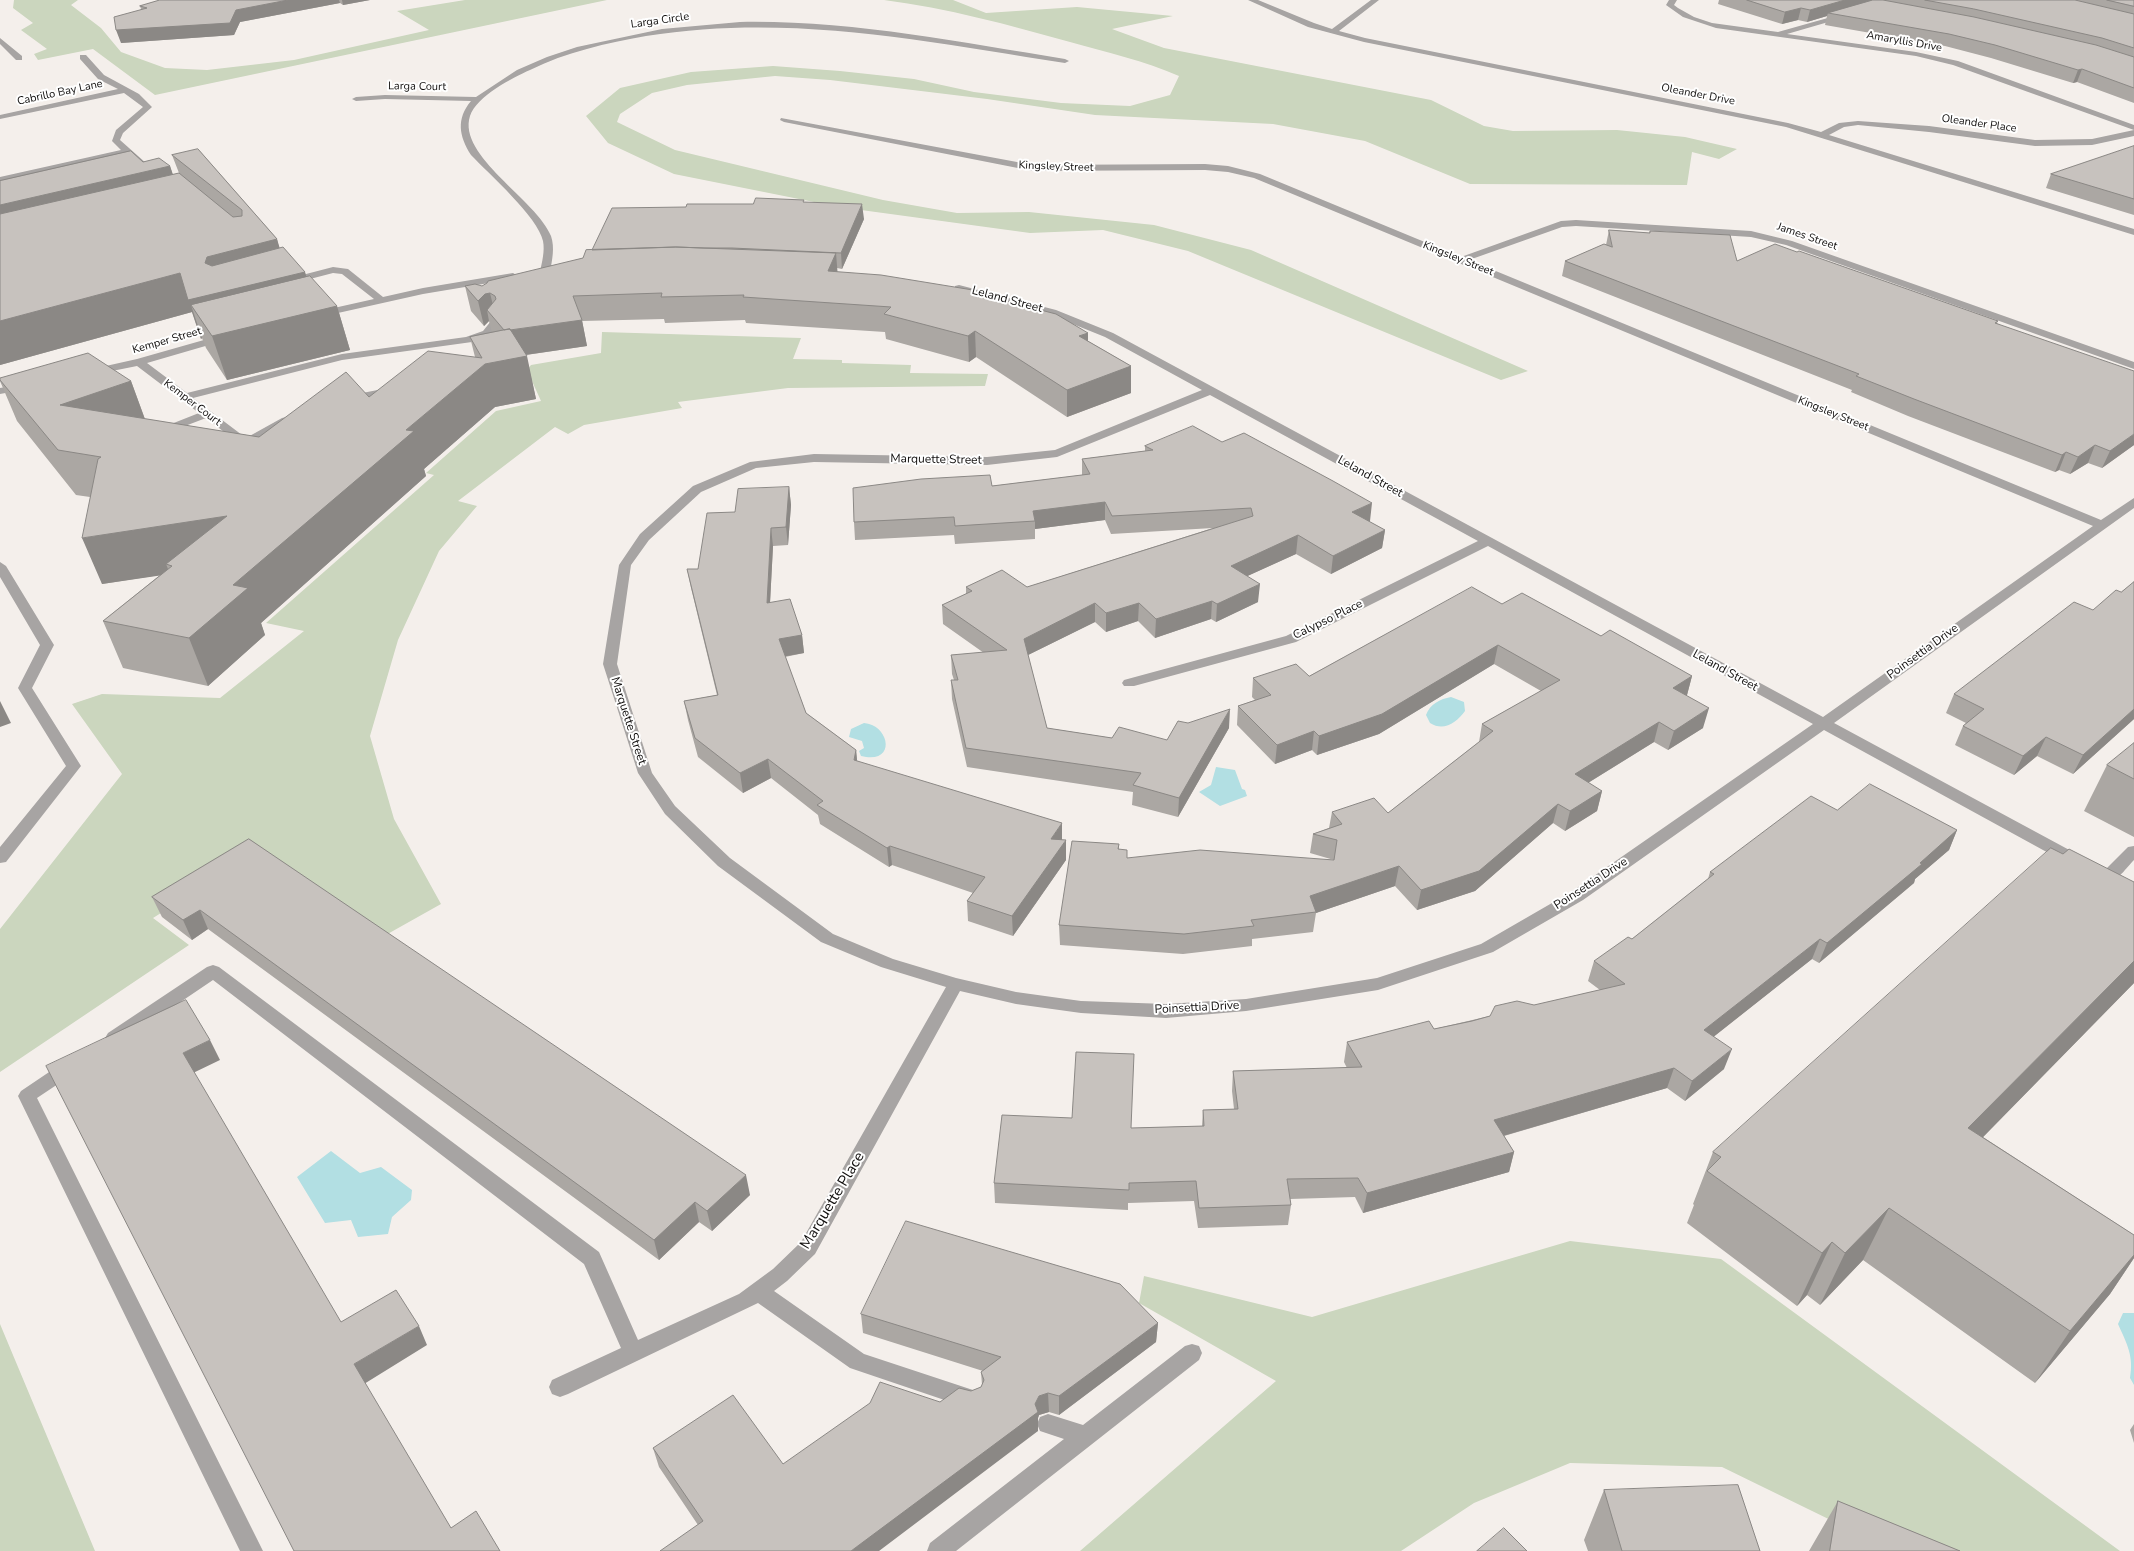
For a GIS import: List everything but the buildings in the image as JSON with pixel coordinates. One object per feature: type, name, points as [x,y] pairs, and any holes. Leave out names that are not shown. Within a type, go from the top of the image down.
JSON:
[{"type":"street","name":"Oleander Drive","points":[[1252,0],[1332,32],[1364,40],[1751,117],[1822,135],[2134,232]]},
{"type":"street","points":[[1332,32],[1375,0]]},
{"type":"street","name":"Amaryllis Drive","points":[[1673,0],[1670,5],[1678,12],[1694,20],[1716,26],[1916,54],[1955,63],[2134,128]]},
{"type":"street","points":[[1776,34],[1854,12]]},
{"type":"street","name":"Larga Circle","points":[[473,282],[541,272],[550,246],[542,226],[534,216],[474,153],[463,132],[464,119],[477,99],[512,76],[572,51],[632,36],[720,26],[782,24],[850,28],[1065,61]]},
{"type":"street","points":[[0,40],[19,58]]},
{"type":"street","points":[[83,57],[101,77],[136,96],[148,107],[119,132],[116,141],[149,169]]},
{"type":"street","name":"Cabrillo Bay Lane","points":[[0,117],[125,90]]},
{"type":"street","name":"Larga Court","points":[[356,100],[385,98],[477,99]]},
{"type":"street","name":"Kingsley Street","points":[[784,120],[1033,168],[1181,167],[1228,169],[1244,172],[2102,525]]},
{"type":"street","name":"Oleander Place","points":[[1822,135],[1842,125],[1858,123],[1929,129],[2035,143],[2092,142],[2134,133]]},
{"type":"street","points":[[0,180],[128,151]]},
{"type":"street","name":"James Street","points":[[1461,260],[1561,224],[1576,223],[1751,234],[1789,244],[2134,366]]},
{"type":"street","points":[[272,286],[333,270],[345,271],[381,300]]},
{"type":"street","points":[[305,318],[381,300],[473,282],[481,295]]},
{"type":"street","name":"Leland Street","points":[[947,286],[972,290],[1052,312],[1109,335],[2123,886]]},
{"type":"street","points":[[184,397],[342,357],[468,340],[487,332],[496,323]]},
{"type":"street","name":"Kemper Street","points":[[82,374],[139,362],[230,336]]},
{"type":"street","name":"Kemper Court","points":[[139,362],[245,443],[300,414]]},
{"type":"street","points":[[0,391],[36,384]]},
{"type":"street","points":[[346,399],[403,388]]},
{"type":"street","name":"Marquette Street","points":[[956,984],[887,963],[828,938],[724,862],[670,810],[645,774],[610,664],[625,565],[644,537],[697,489],[754,465],[814,458],[987,461],[1057,453],[1212,390]]},
{"type":"street","points":[[151,435],[207,414]]},
{"type":"street","name":"Poinsettia Drive","points":[[956,984],[1016,998],[1081,1007],[1166,1011],[1246,1005],[1378,984],[1487,948],[1577,896],[1823,724],[2134,502]]},
{"type":"street","name":"Calypso Place","points":[[1129,683],[1291,638],[1488,541]]},
{"type":"street","points":[[0,566],[47,645],[25,688],[74,766],[0,858]]},
{"type":"street","points":[[2099,873],[2134,851]]},
{"type":"street","points":[[100,1047],[213,971],[592,1258],[633,1352]]},
{"type":"street","name":"Marquette Place","points":[[560,1387],[746,1300],[780,1275],[808,1248],[956,984]]},
{"type":"street","points":[[84,1058],[27,1096],[252,1551]]},
{"type":"street","points":[[758,1291],[857,1361],[972,1399]]},
{"type":"street","points":[[938,1551],[1192,1352]]},
{"type":"street","points":[[1048,1424],[1085,1436]]},
{"type":"green space","points":[[14,0],[78,0],[71,5],[101,28],[121,52],[165,68],[207,70],[294,60],[429,30],[397,11],[465,0],[607,0],[155,95],[93,49],[38,60],[34,54],[47,49],[21,30],[33,23],[13,8]]},
{"type":"green space","points":[[884,0],[953,0],[986,13],[1077,7],[1173,16],[1112,29],[1164,48],[1431,100],[1484,126],[1513,131],[1617,130],[1685,137],[1737,149],[1719,159],[1692,152],[1687,185],[1470,184],[1365,141],[1273,124],[1095,115],[987,99],[830,80],[775,76],[687,85],[652,93],[620,114],[617,122],[675,150],[883,200],[957,213],[1029,212],[1154,225],[1251,250],[1528,371],[1501,380],[1188,251],[1103,230],[1030,233],[839,207],[674,174],[608,143],[586,116],[620,88],[691,72],[773,66],[914,79],[974,92],[1061,103],[1130,106],[1170,95],[1179,76],[1125,57],[1001,23],[954,12]]},
{"type":"green space","points":[[602,332],[801,338],[793,359],[842,360],[842,363],[911,365],[910,373],[988,374],[985,386],[788,388],[678,402],[682,408],[584,425],[568,434],[555,427],[458,501],[477,506],[439,551],[398,640],[370,736],[394,819],[441,904],[384,936],[260,851],[153,918],[189,945],[0,1072],[0,929],[122,774],[72,704],[102,694],[220,698],[304,631],[266,623],[434,475],[426,473],[496,411],[541,401],[527,370],[531,365],[601,353]]},
{"type":"green space","points":[[1570,1241],[1721,1259],[2120,1551],[1894,1551],[1722,1467],[1570,1463],[1474,1503],[1401,1551],[1080,1551],[1276,1381],[1139,1303],[1144,1276],[1312,1317]]},
{"type":"green space","points":[[0,1324],[95,1551],[0,1551]]},
{"type":"water","points":[[1451,697],[1464,702],[1465,711],[1462,715],[1454,722],[1445,726],[1435,726],[1430,723],[1426,715],[1430,708],[1439,701]]},
{"type":"water","points":[[864,723],[873,725],[880,730],[884,737],[885,750],[880,755],[873,757],[861,756],[859,751],[864,748],[862,741],[849,737],[851,729]]},
{"type":"water","points":[[1216,767],[1235,770],[1242,789],[1245,790],[1247,796],[1220,806],[1199,792],[1211,785]]},
{"type":"water","points":[[331,1151],[360,1173],[381,1167],[412,1190],[411,1200],[392,1217],[388,1234],[358,1237],[351,1220],[325,1223],[297,1177]]},
{"type":"water","points":[[2123,1313],[2134,1313],[2134,1385],[2130,1378],[2131,1363],[2129,1350],[2118,1324]]}]
